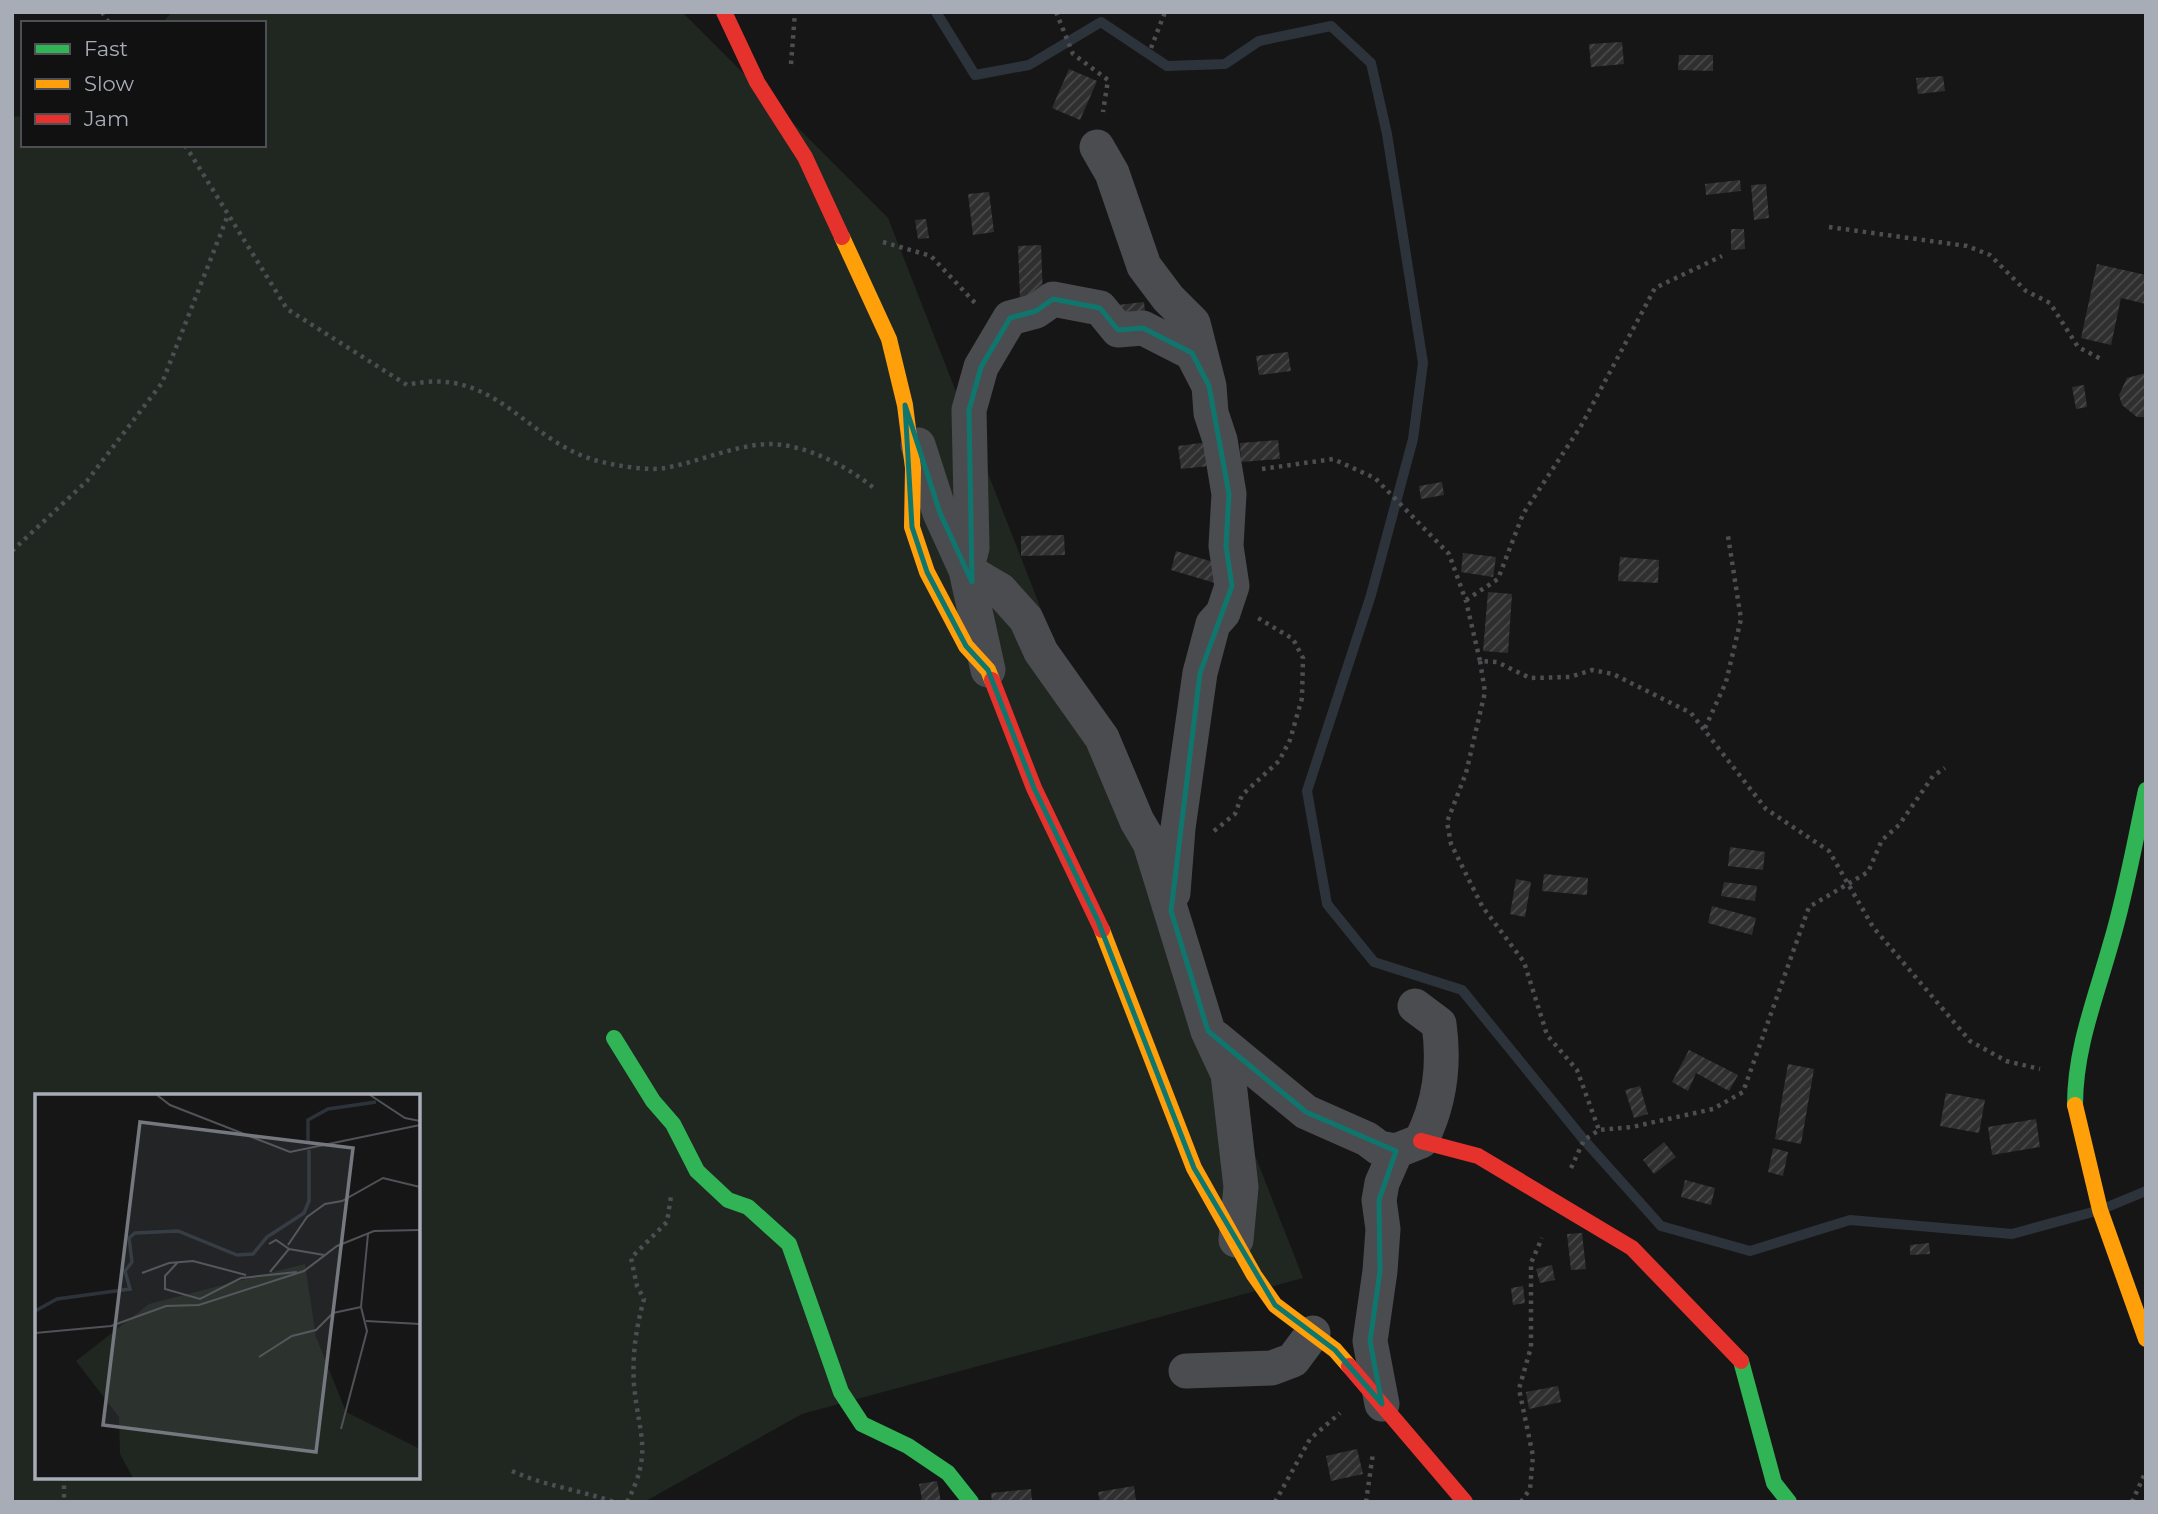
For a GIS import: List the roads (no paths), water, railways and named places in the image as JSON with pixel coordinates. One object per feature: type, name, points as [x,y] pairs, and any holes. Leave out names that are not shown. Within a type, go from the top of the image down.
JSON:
[{"type":"street","points":[[723,12],[757,82],[805,157],[889,339],[905,405],[940,513],[966,570],[988,670],[1034,788],[1098,921],[1195,1168],[1254,1275],[1275,1305],[1335,1350],[1465,1502]]},
{"type":"street","points":[[1097,147],[1112,173],[1144,266],[1168,298],[1193,323],[1209,386],[1211,413],[1220,440],[1229,494],[1226,546],[1232,586],[1223,613],[1213,624],[1200,673],[1171,911]]},
{"type":"street","points":[[966,570],[972,548],[970,410],[981,367],[998,334],[1010,318],[1036,312],[1053,299],[1100,308],[1118,330],[1143,328],[1192,353],[1209,386]]},
{"type":"street","points":[[905,405],[912,468],[912,527],[942,604],[967,646],[988,670]]},
{"type":"street","points":[[966,570],[1000,590],[1026,619],[1041,652],[1102,738],[1137,821],[1150,843],[1208,1031],[1228,1074],[1235,1115],[1241,1187],[1236,1240]]},
{"type":"street","points":[[2146,790],[2112,940],[2084,1031],[2075,1079],[2075,1105],[2100,1210],[2146,1339]]},
{"type":"street","points":[[1374,1395],[1370,1341],[1383,1229],[1379,1200],[1382,1183],[1435,1113],[1444,1055],[1438,1024],[1415,1006]]},
{"type":"street","points":[[1208,1031],[1306,1112],[1379,1147],[1439,1143],[1455,1152],[1478,1156],[1632,1248],[1742,1362],[1774,1483],[1789,1502]]},
{"type":"street","points":[[614,1038],[653,1101],[673,1124],[697,1171],[728,1200],[748,1207],[789,1244],[841,1392],[852,1412],[862,1424],[908,1447],[948,1472],[971,1502]]},
{"type":"street","points":[[1186,1371],[1272,1368],[1293,1360],[1313,1333]]},
{"type":"waterway","points":[[936,12],[975,75],[1029,65],[1101,22],[1167,66],[1225,64],[1259,41],[1331,26],[1371,63],[1387,134],[1423,363],[1413,439],[1371,595],[1307,791],[1327,904],[1374,962],[1462,990],[1584,1140],[1661,1226],[1750,1251],[1850,1220],[2012,1234],[2100,1210],[2146,1191]]}]
